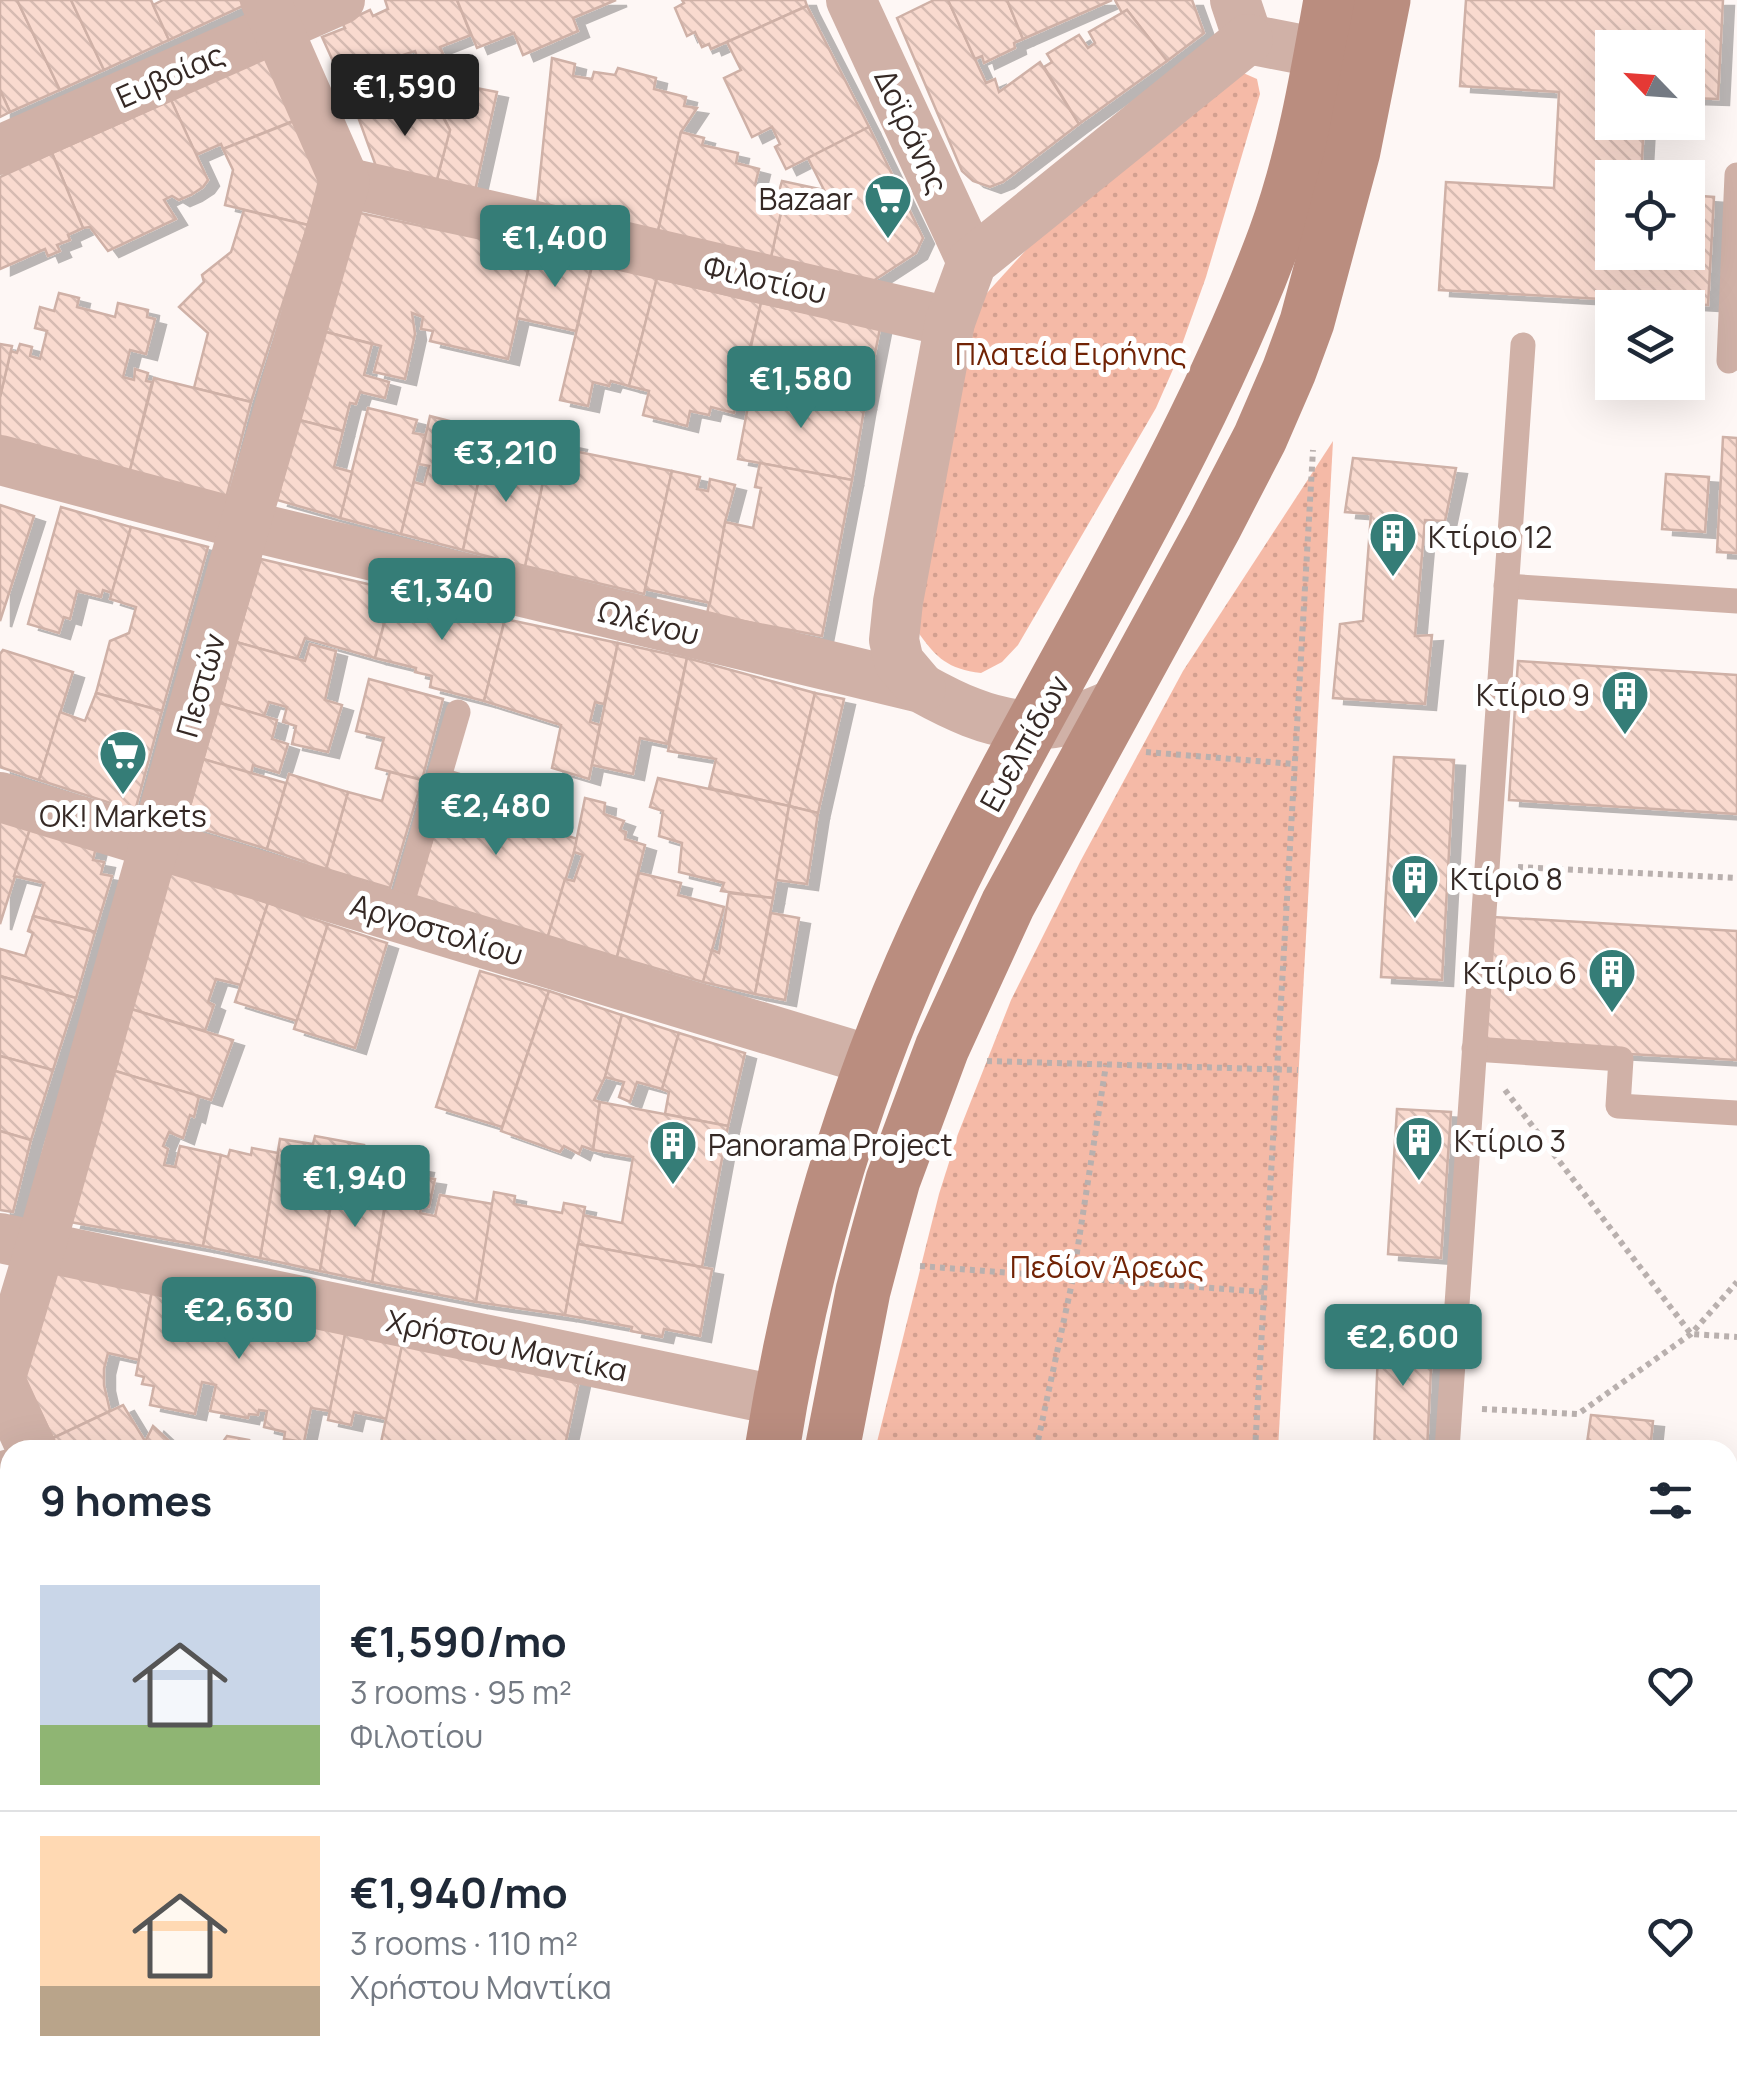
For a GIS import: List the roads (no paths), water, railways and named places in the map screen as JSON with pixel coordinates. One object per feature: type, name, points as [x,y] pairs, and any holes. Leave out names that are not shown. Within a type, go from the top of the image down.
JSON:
[{"type":"main road","name":"Ευελπίδων","points":[[834,1440],[862,1291],[894,1180],[942,1048],[1008,904],[1124,726],[1214,527],[1260,438],[1307,322],[1353,151],[1347,58],[1331,0]]},
{"type":"main road","name":"Ευελπίδων","points":[[776,1426],[823,1210],[860,1094],[911,966],[938,906],[1174,462],[1254,290],[1303,142],[1382,0]]},
{"type":"street","name":"Ευβοίας","points":[[0,150],[271,14],[340,0]]},
{"type":"street","name":"Δοϊράνης","points":[[862,3],[972,262]]},
{"type":"street","points":[[271,14],[345,182]]},
{"type":"street","points":[[921,688],[899,662],[894,640],[898,602],[950,322],[972,262],[1242,19],[1347,58]]},
{"type":"street","name":"Φιλοτίου","points":[[345,182],[950,322]]},
{"type":"street","name":"Πεστών","points":[[0,1380],[20,1242],[155,844],[345,182]]},
{"type":"street","name":"Ωλένου","points":[[0,460],[245,524],[921,688],[961,710],[998,721],[1032,727],[1064,723],[1094,713],[1124,726]]},
{"type":"street","name":"Αργοστολίου","points":[[0,797],[873,1061]]},
{"type":"street","name":"Χρήστου Μαντίκα","points":[[20,1242],[776,1426]]},
{"type":"street","points":[[0,1380],[27,1440]]},
{"type":"lane","points":[[1729,360],[1737,175]]},
{"type":"lane","points":[[1447,1440],[1523,345]]},
{"type":"lane","points":[[1506,586],[1737,601]]},
{"type":"lane","points":[[398,917],[458,712]]},
{"type":"lane","points":[[1474,1049],[1621,1059],[1618,1106],[1737,1114]]},
{"type":"place","name":"Bazaar","points":[[888,240]]},
{"type":"place","name":"Κτίριο 12","points":[[1393,578]]},
{"type":"place","name":"Κτίριο 9","points":[[1625,736]]},
{"type":"place","name":"OK! Markets","points":[[123,796]]},
{"type":"place","name":"Κτίριο 8","points":[[1415,920]]},
{"type":"place","name":"Κτίριο 6","points":[[1612,1014]]},
{"type":"place","name":"Κτίριο 3","points":[[1419,1182]]},
{"type":"place","name":"Panorama Project","points":[[673,1186]]},
{"type":"park label","name":"Πλατεία Ειρήνης","points":[[1071,353]]},
{"type":"park label","name":"Πεδίον Άρεως","points":[[1107,1266]]}]
